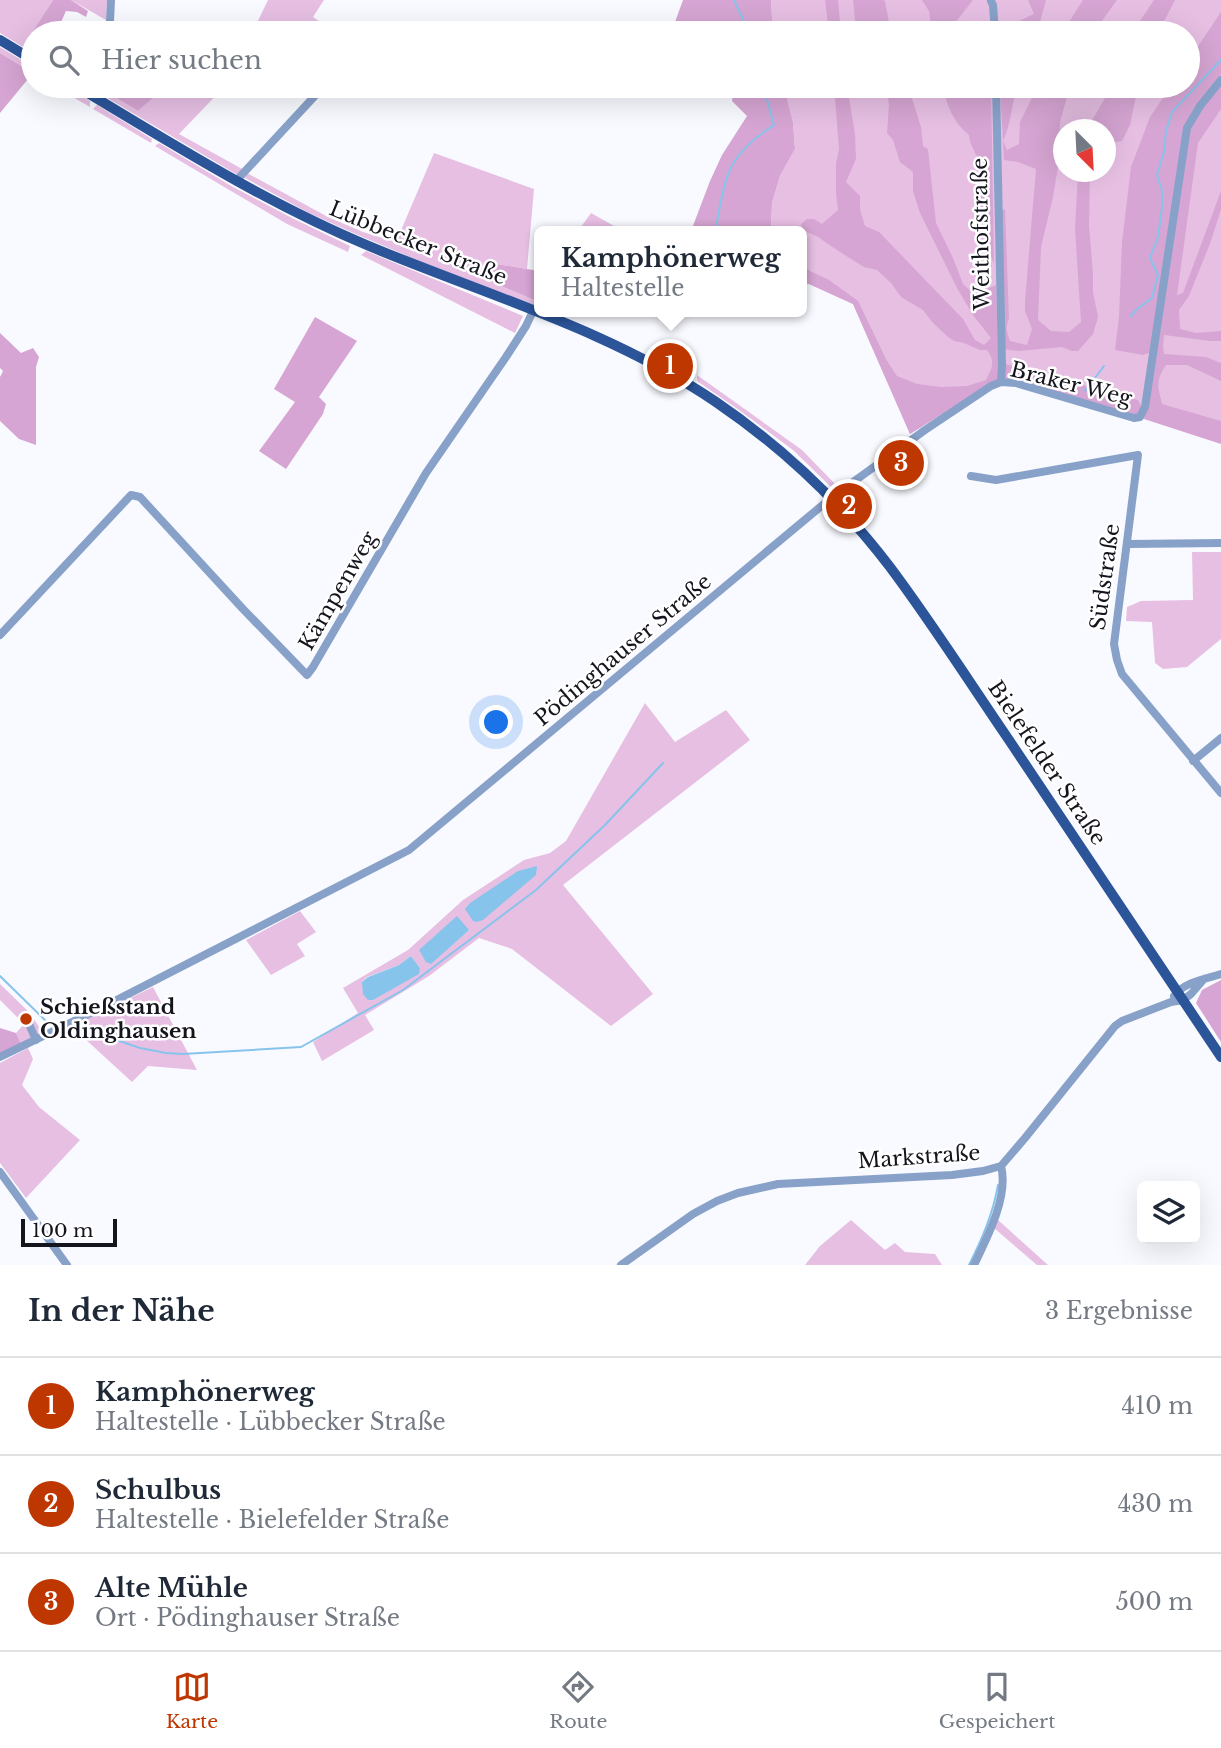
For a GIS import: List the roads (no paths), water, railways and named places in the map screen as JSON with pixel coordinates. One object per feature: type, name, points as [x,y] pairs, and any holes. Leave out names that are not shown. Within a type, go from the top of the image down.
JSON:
[{"type":"main road","points":[[0,40],[21,53]]},
{"type":"main road","name":"Lübbecker Straße","points":[[97,98],[281,205],[366,245],[533,311]]},
{"type":"main road","name":"Lübbecker Straße","points":[[548,317],[596,336],[656,365],[687,384],[740,420],[787,457],[831,498]]},
{"type":"main road","name":"Bielefelder Straße","points":[[831,498],[889,565],[915,602],[1221,1057]]},
{"type":"street","points":[[110,21],[111,0]]},
{"type":"street","points":[[991,1],[994,21]]},
{"type":"street","name":"Braker Weg","points":[[925,430],[985,389],[1001,382],[1016,383],[1134,418],[1140,417],[1145,407],[1187,128],[1221,80]]},
{"type":"street","points":[[236,181],[313,98]]},
{"type":"street","name":"Weithofstraße","points":[[996,98],[1001,382]]},
{"type":"street","name":"Kämpenweg","points":[[0,635],[131,495],[140,497],[307,675],[426,473],[506,358],[533,311]]},
{"type":"street","name":"Pödinghauser Straße","points":[[0,1057],[409,850],[831,498],[925,430]]},
{"type":"street","name":"Südstraße","points":[[971,476],[996,480],[1138,455],[1114,644],[1116,660],[1122,674],[1221,793]]},
{"type":"street","points":[[1128,544],[1221,544]]},
{"type":"street","points":[[1193,761],[1221,738]]},
{"type":"street","points":[[1180,996],[1190,983],[1221,974]]},
{"type":"street","name":"Markstraße","points":[[621,1265],[693,1214],[717,1201],[747,1191],[801,1182],[952,1175],[1001,1166],[1115,1026],[1180,996]]},
{"type":"street","points":[[29,1024],[36,1040]]},
{"type":"street","points":[[974,1265],[999,1202],[1003,1174],[1001,1166]]},
{"type":"street","points":[[0,1172],[67,1265]]},
{"type":"water","points":[[537,866],[536,875],[483,920],[473,921],[465,909],[470,903],[518,871]]},
{"type":"water","points":[[457,916],[469,930],[431,964],[426,962],[419,950]]},
{"type":"water","points":[[411,956],[420,968],[419,974],[373,1000],[368,1000],[363,994],[362,982],[399,965]]},
{"type":"waterway","points":[[734,0],[743,21]]},
{"type":"waterway","points":[[1200,82],[1221,60]]},
{"type":"waterway","points":[[716,226],[724,185],[737,158],[748,145],[774,125],[767,98]]},
{"type":"waterway","points":[[1131,316],[1152,298],[1158,275],[1150,258],[1158,237],[1162,207],[1162,191],[1157,175],[1172,112],[1185,98]]},
{"type":"waterway","points":[[1085,391],[1104,366]]},
{"type":"waterway","points":[[74,1030],[96,1033],[140,1048],[166,1053],[301,1047],[403,990],[536,890],[605,825],[663,763]]},
{"type":"waterway","points":[[0,976],[48,1023]]},
{"type":"waterway","points":[[969,1265],[986,1226],[998,1185]]},
{"type":"place","name":"Kamphönerweg","points":[[670,366]]},
{"type":"place","name":"Alte Mühle","points":[[901,463]]},
{"type":"place","name":"Schulbus","points":[[849,506]]},
{"type":"place","name":"Schießstand Oldinghausen","points":[[26,1019]]}]
